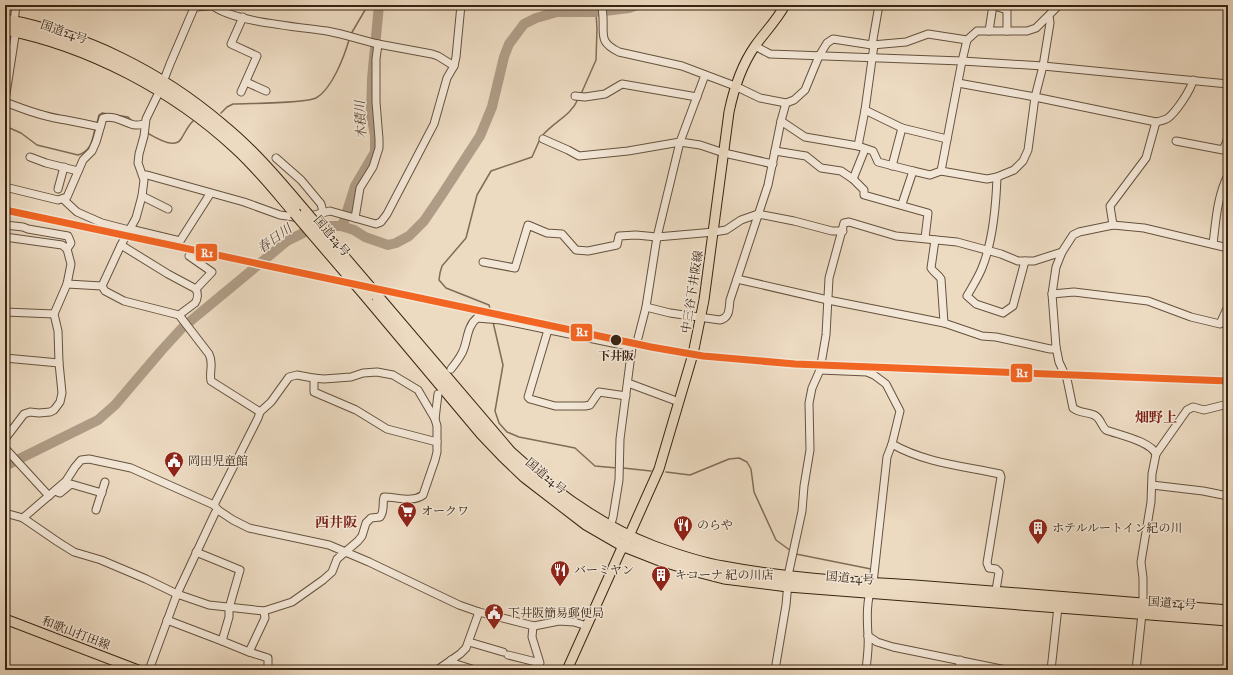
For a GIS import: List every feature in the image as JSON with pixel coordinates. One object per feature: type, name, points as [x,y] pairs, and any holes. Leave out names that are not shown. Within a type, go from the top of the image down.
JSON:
[{"type":"highway","name":"国道24号","points":[[10,25],[92,56],[161,86],[236,148],[301,213],[372,297],[482,434],[525,478],[586,524],[626,541],[657,559],[724,578],[788,581],[1143,609],[1228,620]]},
{"type":"highway","name":"国道24号","points":[[372,297],[510,452],[567,500],[610,527],[626,541]]},
{"type":"highway","name":"国道24号","points":[[995,597],[1058,607],[1228,611]]},
{"type":"main road","name":"中三谷下井阪線","points":[[567,670],[660,468],[702,318],[729,112],[735,86],[742,69],[755,46],[781,13],[785,5]]},
{"type":"main road","name":"和歌山打田線","points":[[5,619],[138,670]]},
{"type":"street","points":[[16,5],[10,25],[5,101],[25,110],[39,114],[97,126]]},
{"type":"street","points":[[102,286],[121,245],[136,218],[142,196],[144,180],[138,163],[141,128],[161,86],[194,8],[197,6],[209,7],[213,5],[217,9],[243,17],[284,26],[328,31],[378,44],[432,54],[454,66]]},
{"type":"street","points":[[142,175],[147,175],[257,206],[280,215],[294,217],[310,216],[323,212],[334,212],[376,224],[381,222],[387,214],[434,124],[447,78],[454,66],[461,5]]},
{"type":"street","points":[[602,5],[602,30],[605,42],[610,48],[619,52],[682,66],[735,86],[760,98],[786,103],[794,100],[805,90],[818,56],[827,43],[833,39],[873,45],[906,42],[928,34],[968,40]]},
{"type":"street","points":[[854,179],[862,148],[865,110],[878,5]]},
{"type":"street","points":[[989,31],[992,5],[1007,10],[1007,31]]},
{"type":"street","points":[[941,171],[962,61],[968,40],[977,31],[1027,31],[1036,28],[1059,5]]},
{"type":"street","points":[[781,121],[806,136],[873,151],[878,162],[892,166],[930,174],[941,171],[987,179],[997,177],[1014,170],[1026,156],[1035,97],[1043,66],[1050,24],[1049,16]]},
{"type":"street","points":[[241,92],[258,56],[232,44],[243,17]]},
{"type":"street","points":[[355,218],[360,188],[373,167],[379,148],[376,102],[376,59],[378,44]]},
{"type":"street","points":[[755,46],[770,54],[962,61],[1043,66],[1228,84]]},
{"type":"street","points":[[638,338],[646,307],[657,237],[680,142],[705,75]]},
{"type":"street","points":[[958,83],[1156,122],[1168,118],[1192,85],[1193,80]]},
{"type":"street","points":[[246,82],[266,91]]},
{"type":"street","points":[[575,96],[585,97],[605,94],[622,84],[697,97]]},
{"type":"street","points":[[646,307],[670,313],[720,320],[725,319],[728,316],[730,300],[768,185],[786,103]]},
{"type":"street","points":[[865,110],[902,128],[948,139]]},
{"type":"street","points":[[5,188],[58,200],[67,197],[78,171],[84,160],[92,151],[97,126],[103,118],[108,116],[126,121],[141,128]]},
{"type":"street","points":[[1113,224],[1110,206],[1146,158],[1156,122]]},
{"type":"street","points":[[892,166],[902,128]]},
{"type":"street","points":[[1176,141],[1223,150],[1228,134]]},
{"type":"street","points":[[542,139],[579,156],[628,151],[680,142],[700,145],[724,153],[773,164]]},
{"type":"street","points":[[775,151],[806,156],[821,168],[841,171],[854,179],[864,190],[864,194],[902,204],[928,213],[925,238]]},
{"type":"street","points":[[30,157],[46,163],[78,171]]},
{"type":"street","points":[[276,158],[301,180],[321,204],[323,212]]},
{"type":"street","points":[[58,189],[64,168]]},
{"type":"street","points":[[902,204],[913,171]]},
{"type":"street","points":[[1214,244],[1219,200],[1228,175]]},
{"type":"street","points":[[997,177],[996,203],[987,250],[982,268],[967,296],[976,304],[1003,313],[1013,306],[1025,261]]},
{"type":"street","points":[[63,198],[77,212],[102,223],[180,241],[210,194]]},
{"type":"street","points":[[142,196],[168,209]]},
{"type":"street","points":[[483,262],[515,268],[528,225],[547,233],[562,234],[576,250],[588,251],[617,245],[619,236],[636,235],[657,237],[726,230],[741,220],[758,214],[794,221],[832,231],[843,230]]},
{"type":"street","points":[[775,670],[786,605],[789,571],[802,511],[804,486],[810,450],[809,403],[812,388],[820,370],[826,335],[830,278],[844,223],[848,222],[896,236],[957,242],[987,250],[1018,261],[1034,261],[1062,252]]},
{"type":"street","points":[[1156,454],[1155,451],[1143,443],[1106,430],[1098,418],[1077,412],[1073,408],[1067,379],[1059,362],[1056,346],[1052,294],[1056,266],[1062,252],[1073,235],[1079,232],[1113,224],[1144,228],[1228,248]]},
{"type":"street","points":[[5,225],[68,236],[71,243],[67,248]]},
{"type":"street","points":[[5,237],[67,248]]},
{"type":"street","points":[[935,240],[931,268],[941,279],[944,323]]},
{"type":"street","points":[[121,245],[168,274],[196,289],[198,292],[195,303],[180,316]]},
{"type":"street","points":[[5,439],[24,414],[30,412],[50,412],[54,410],[60,402],[62,393],[58,331],[54,314],[67,284],[71,264],[67,248]]},
{"type":"street","points":[[188,256],[212,272],[196,289]]},
{"type":"street","points":[[737,279],[828,300],[944,323],[982,336],[996,337],[1050,349],[1053,349],[1056,346]]},
{"type":"street","points":[[67,284],[102,286]]},
{"type":"street","points":[[102,286],[105,291],[124,300],[180,316],[197,337],[212,360],[211,380],[260,412]]},
{"type":"street","points":[[1052,294],[1080,293],[1148,301],[1191,317],[1220,324],[1228,306]]},
{"type":"street","points":[[5,312],[54,314]]},
{"type":"street","points":[[451,369],[462,353],[472,321],[477,318],[501,320],[632,347],[620,439],[620,468],[613,517],[610,527]]},
{"type":"street","points":[[548,330],[528,397],[530,399],[550,405],[585,406],[590,405],[599,392],[626,396]]},
{"type":"street","points":[[5,358],[59,363]]},
{"type":"street","points":[[820,370],[867,372],[874,374],[886,384],[900,411],[892,444],[887,457],[867,624],[868,636],[866,670]]},
{"type":"street","points":[[5,512],[23,518],[74,552],[101,560],[177,594],[209,605],[264,611],[292,602],[332,572],[337,559],[362,536],[366,523],[371,518],[380,517],[383,513],[384,497],[409,499],[418,498],[423,495],[435,460],[437,426],[435,419],[418,390],[393,375],[377,372],[363,373],[341,378],[314,378],[297,374],[289,377],[271,402],[260,412],[177,594],[149,670]]},
{"type":"street","points":[[314,378],[314,392],[356,410],[387,429],[437,442]]},
{"type":"street","points":[[628,383],[679,402]]},
{"type":"street","points":[[435,419],[438,394]]},
{"type":"street","points":[[1136,670],[1143,609],[1143,578],[1141,562],[1151,502],[1152,474],[1156,454],[1187,410],[1193,408],[1204,410],[1228,404]]},
{"type":"street","points":[[892,444],[904,451],[922,457],[1000,474],[1001,477],[988,564],[989,568],[996,569],[999,572],[995,597]]},
{"type":"street","points":[[7,450],[25,469],[52,493],[60,493],[71,484],[85,492],[102,493]]},
{"type":"street","points":[[23,518],[66,481],[75,467],[82,460],[131,468],[216,507],[233,520],[249,528],[312,540],[329,545],[459,605],[479,612],[533,626],[559,621],[574,622],[587,626]]},
{"type":"street","points":[[96,510],[105,482]]},
{"type":"street","points":[[1152,484],[1203,490],[1228,496]]},
{"type":"street","points":[[196,552],[240,570],[229,608],[229,617],[222,641]]},
{"type":"street","points":[[1051,670],[1058,607]]},
{"type":"street","points":[[249,652],[265,618],[264,611]]},
{"type":"street","points":[[439,669],[466,648],[479,612]]},
{"type":"street","points":[[167,620],[268,658],[268,670]]},
{"type":"street","points":[[533,626],[532,637],[540,666]]},
{"type":"street","points":[[868,636],[877,642],[893,647],[1006,670]]},
{"type":"street","points":[[469,642],[540,666]]},
{"type":"street","points":[[451,660],[456,664],[475,670]]},
{"type":"street","points":[[959,670],[960,660]]},
{"type":"waterway","points":[[351,34],[368,5]]},
{"type":"waterway","name":"木積川","points":[[341,226],[355,186],[375,152],[375,135],[371,114],[372,79],[379,5]]},
{"type":"waterway","name":"春日川","points":[[5,466],[98,420],[115,405],[182,328],[287,241],[313,228],[331,226],[341,226],[354,230],[365,237],[388,245],[396,243],[409,236],[424,221],[480,136],[492,107],[504,57],[509,44],[524,24],[536,18],[557,12],[596,12],[629,8],[637,5]]},
{"type":"waterway","points":[[581,94],[596,60],[596,12]]},
{"type":"waterway","points":[[221,113],[233,104],[288,102],[316,98],[327,88],[337,72],[349,40]]},
{"type":"waterway","points":[[542,136],[571,110],[578,99]]},
{"type":"waterway","points":[[97,123],[99,115],[102,113],[128,117],[132,121]]},
{"type":"waterway","points":[[147,133],[164,142],[178,142],[193,121]]},
{"type":"waterway","points":[[5,126],[21,133],[37,145],[78,155],[86,151],[88,148],[92,141],[95,129]]},
{"type":"waterway","points":[[492,317],[489,305],[446,288],[439,280],[440,273],[442,266],[466,238],[477,195],[491,171],[532,157],[540,139]]},
{"type":"waterway","points":[[493,322],[503,365],[495,411],[499,423],[507,432],[519,437],[575,448],[595,466],[617,468]]},
{"type":"waterway","points":[[666,472],[690,475],[729,459],[739,458],[747,462],[751,469],[754,492],[776,540],[791,551]]},
{"type":"waterway","points":[[623,468],[651,471]]},
{"type":"waterway","points":[[796,554],[871,569]]},
{"type":"transit line","name":"R1","points":[[5,210],[651,347],[703,356],[795,364],[1228,381]]},
{"type":"place","name":"下井阪","points":[[616,340]]},
{"type":"place","name":"岡田児童館","points":[[174,478]]},
{"type":"place","name":"オークワ","points":[[407,528]]},
{"type":"place","name":"のらや","points":[[683,542]]},
{"type":"place","name":"ホテルルートイン紀の川","points":[[1038,545]]},
{"type":"place","name":"バーミヤン","points":[[560,587]]},
{"type":"place","name":"キコーナ 紀の川店","points":[[661,592]]},
{"type":"place","name":"下井阪簡易郵便局","points":[[494,630]]},
{"type":"district","name":"畑野上","points":[[1156,417]]},
{"type":"district","name":"西井阪","points":[[336,522]]}]
